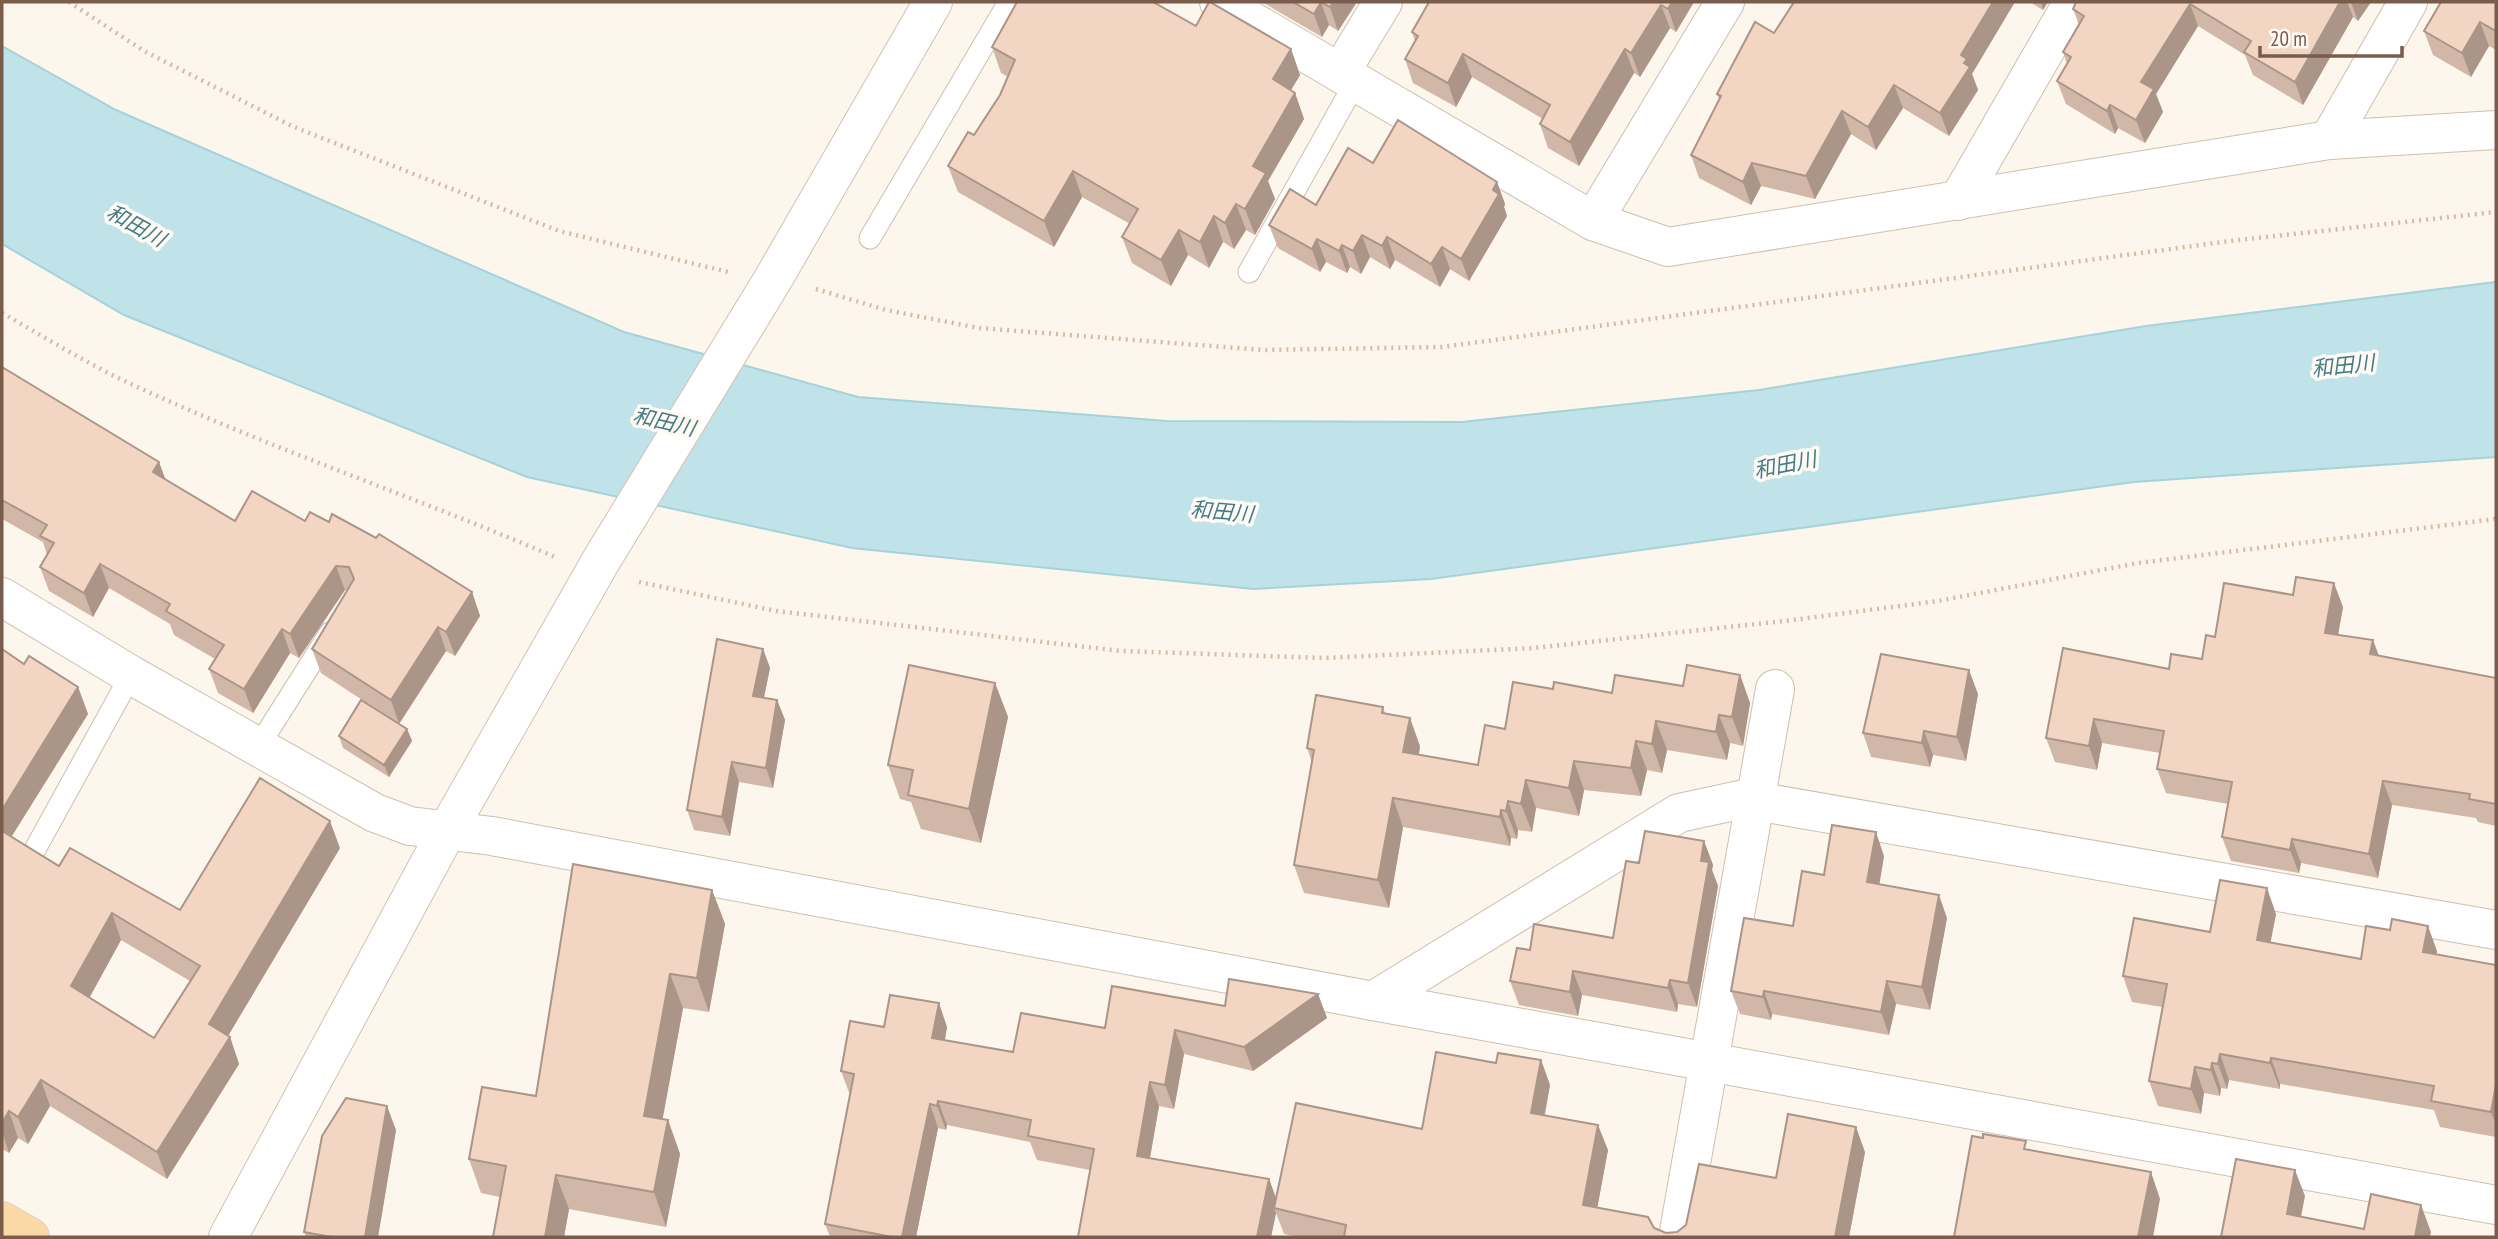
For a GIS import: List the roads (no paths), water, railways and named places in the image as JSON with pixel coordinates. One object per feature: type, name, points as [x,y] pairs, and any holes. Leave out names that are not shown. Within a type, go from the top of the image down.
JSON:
[{"type":"main road","points":[[2,1221],[30,1237]]},
{"type":"street","points":[[228,1237],[448,829],[617,570],[772,281],[933,2]]},
{"type":"street","points":[[1219,2],[1593,221],[1668,247],[2329,140],[2496,130]]},
{"type":"street","points":[[1348,78],[1382,2]]},
{"type":"street","points":[[1593,221],[1725,2]]},
{"type":"street","points":[[1958,201],[2073,2]]},
{"type":"street","points":[[2329,140],[2408,2]]},
{"type":"street","points":[[2,597],[131,675],[375,813],[410,826],[448,829],[1373,1001],[2496,1205]]},
{"type":"street","points":[[1678,1237],[1775,689]]},
{"type":"street","points":[[1373,1001],[1679,813],[1744,799],[2496,930]]},
{"type":"lane","points":[[870,238],[1009,2]]},
{"type":"lane","points":[[1249,272],[1348,78]]},
{"type":"lane","points":[[258,747],[343,613]]},
{"type":"lane","points":[[33,853],[131,675]]},
{"type":"water","name":"和田川","points":[[2,46],[116,110],[624,332],[858,397],[1167,421],[1462,422],[1759,390],[2146,326],[2496,282],[2496,457],[2134,482],[1431,579],[1253,589],[852,548],[527,477],[124,315],[2,244]]}]
